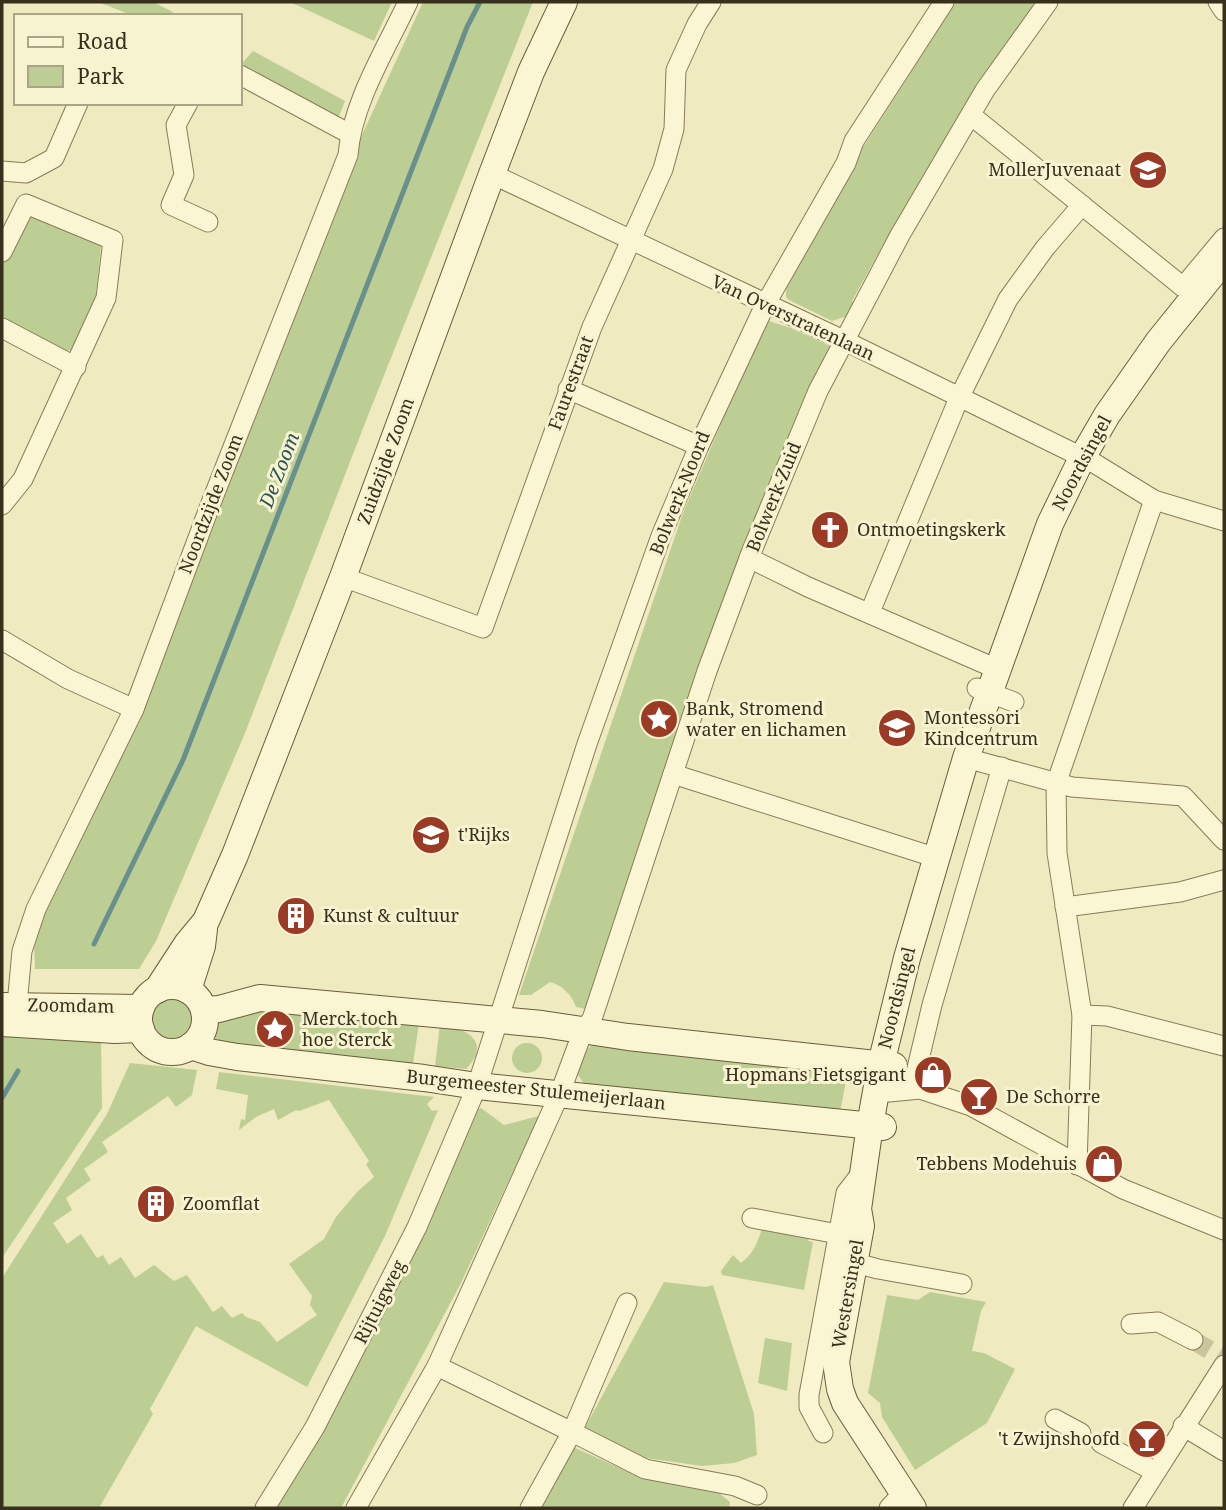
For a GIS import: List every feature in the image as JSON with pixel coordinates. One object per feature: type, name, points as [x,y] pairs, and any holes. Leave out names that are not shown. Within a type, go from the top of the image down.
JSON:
[{"type":"main road","name":"Zuidzijde Zoom","points":[[146,1009],[187,944],[206,920],[235,855],[343,577],[531,72],[564,2]]},
{"type":"main road","name":"Noordsingel","points":[[888,1065],[982,762],[996,690],[1107,415],[1224,260]]},
{"type":"main road","name":"Noordsingel","points":[[1088,461],[1224,281]]},
{"type":"main road","name":"Noordsingel","points":[[888,1065],[907,958],[937,858],[982,762]]},
{"type":"main road","name":"Zuidzijde Zoom","points":[[196,1000],[206,920]]},
{"type":"main road","points":[[196,1000],[204,1028],[191,1046],[172,1052],[149,1042],[146,1009],[166,986],[219,1009],[260,998],[542,1024],[583,1031],[888,1065]]},
{"type":"main road","name":"Zoomdam","points":[[7,1011],[146,1009]]},
{"type":"main road","name":"Burgemeester Stulemeijerlaan","points":[[191,1046],[237,1057],[424,1077],[477,1086],[876,1126]]},
{"type":"main road","name":"Westersingel","points":[[888,1065],[892,1090],[876,1126],[863,1170],[858,1209],[849,1230],[852,1262],[836,1362],[840,1390],[902,1503]]},
{"type":"main road","name":"Westersingel","points":[[849,1230],[869,1215],[876,1126]]},
{"type":"street","name":"Noordzijde Zoom","points":[[7,1011],[36,909],[134,709],[211,503],[348,155],[350,134],[362,100],[408,2]]},
{"type":"street","name":"Faurestraat","points":[[343,577],[483,628],[592,327],[663,169],[674,129],[677,70],[697,24],[711,2]]},
{"type":"street","name":"Bolwerk-Noord","points":[[477,1086],[587,744],[661,536],[699,446],[765,305],[846,163],[854,141],[944,2]]},
{"type":"street","name":"Bolwerk-Zuid","points":[[356,1508],[437,1366],[540,1132],[560,1093],[583,1031],[592,1018],[707,671],[749,558],[818,391],[900,236],[985,90],[1048,2]]},
{"type":"street","points":[[1217,2],[1224,11]]},
{"type":"street","points":[[242,76],[350,134]]},
{"type":"street","points":[[2,171],[26,173],[54,158],[77,105]]},
{"type":"street","points":[[187,105],[176,125],[184,175],[171,205],[208,222]]},
{"type":"street","points":[[972,116],[1183,287],[1224,237]]},
{"type":"street","name":"Van Overstratenlaan","points":[[492,174],[843,340],[1088,461],[1154,500],[1224,521]]},
{"type":"street","points":[[2,253],[26,204],[113,240],[106,298],[23,479],[2,505]]},
{"type":"street","points":[[870,612],[960,398],[1008,299],[1045,248],[1082,205]]},
{"type":"street","points":[[2,328],[76,367]]},
{"type":"street","points":[[568,389],[699,446]]},
{"type":"street","points":[[1077,1165],[1082,1016],[1057,853],[1056,784],[1154,500]]},
{"type":"street","points":[[749,558],[808,587],[870,612],[996,690]]},
{"type":"street","points":[[2,640],[68,679],[134,709]]},
{"type":"street","points":[[982,762],[1056,784],[1183,796],[1224,840]]},
{"type":"street","name":"Noordsingel","points":[[892,1090],[932,1004],[982,762]]},
{"type":"street","points":[[673,774],[937,858]]},
{"type":"street","points":[[1065,907],[1180,892],[1224,880]]},
{"type":"street","points":[[1082,1016],[1107,1016],[1224,1046]]},
{"type":"street","name":"Rijtuigweg","points":[[265,1508],[315,1427],[373,1318],[417,1227],[477,1086]]},
{"type":"street","points":[[892,1090],[937,1093],[971,1106],[1123,1189],[1224,1230]]},
{"type":"street","points":[[752,1218],[849,1230]]},
{"type":"street","name":"Westersingel","points":[[823,1433],[809,1407],[808,1395],[849,1230]]},
{"type":"street","points":[[852,1262],[962,1284]]},
{"type":"street","points":[[530,1508],[572,1432],[627,1303]]},
{"type":"street","points":[[1131,1324],[1158,1322],[1193,1340]]},
{"type":"street","points":[[1133,1508],[1154,1471],[1224,1365]]},
{"type":"street","points":[[437,1366],[645,1469],[735,1486],[757,1495]]},
{"type":"street","points":[[1055,1419],[1081,1433]]},
{"type":"street","points":[[1183,1426],[1224,1451]]},
{"type":"street","points":[[1101,1443],[1154,1471]]},
{"type":"green space","points":[[98,2],[153,2],[173,12],[172,14],[129,14]]},
{"type":"green space","points":[[290,2],[392,2],[374,41]]},
{"type":"green space","points":[[423,2],[533,2],[245,733],[156,941],[139,969],[35,969],[34,945],[50,899],[356,148]]},
{"type":"green space","points":[[956,2],[1035,2],[948,135],[884,243],[852,301],[856,305],[849,319],[844,317],[832,321],[789,300],[786,297],[786,288],[859,145],[864,146]]},
{"type":"green space","points":[[253,51],[345,101],[337,121],[244,69],[243,62]]},
{"type":"green space","points":[[29,208],[101,245],[96,295],[72,350],[65,351],[2,322],[2,264]]},
{"type":"green space","points":[[769,321],[832,347],[586,1009],[576,1007],[566,991],[550,982],[531,995],[519,995],[683,513],[744,370]]},
{"type":"green space","points":[[172,998],[186,1004],[192,1018],[186,1032],[172,1038],[158,1032],[152,1018],[158,1004]]},
{"type":"green space","points":[[247,1009],[419,1023],[413,1064],[228,1045],[210,1035],[213,1021]]},
{"type":"green space","points":[[440,1025],[459,1029],[473,1038],[477,1051],[466,1069],[435,1066]]},
{"type":"green space","points":[[2,1034],[101,1038],[102,1108],[2,1258]]},
{"type":"green space","points":[[600,1037],[849,1066],[839,1117],[590,1092],[578,1075],[581,1055]]},
{"type":"green space","points":[[527,1043],[538,1047],[542,1058],[538,1069],[527,1073],[516,1069],[512,1058],[516,1047]]},
{"type":"green space","points":[[130,1063],[197,1070],[192,1095],[176,1107],[168,1096],[102,1142],[108,1152],[84,1169],[91,1180],[66,1198],[72,1210],[53,1223],[67,1244],[81,1234],[97,1258],[103,1255],[109,1265],[121,1257],[135,1278],[154,1265],[174,1281],[187,1275],[213,1312],[222,1306],[232,1318],[242,1313],[260,1322],[277,1342],[317,1315],[310,1305],[312,1296],[289,1264],[324,1239],[336,1217],[374,1177],[366,1164],[369,1161],[329,1100],[296,1110],[278,1120],[274,1109],[256,1117],[239,1130],[241,1119],[245,1120],[248,1095],[216,1089],[219,1072],[434,1097],[427,1104],[432,1111],[438,1110],[385,1236],[307,1387],[196,1326],[150,1409],[153,1414],[99,1508],[2,1508],[2,1278],[107,1114]]},
{"type":"green space","points":[[481,1108],[504,1125],[539,1116],[460,1285],[341,1508],[274,1508],[472,1111]]},
{"type":"green space","points":[[762,1228],[810,1236],[808,1241],[813,1242],[804,1290],[722,1275],[721,1271],[733,1255],[741,1263],[749,1256]]},
{"type":"green space","points":[[664,1282],[706,1287],[713,1285],[754,1414],[757,1455],[734,1463],[702,1466],[639,1457],[582,1433]]},
{"type":"green space","points":[[930,1292],[986,1302],[981,1311],[972,1351],[984,1353],[1015,1369],[987,1423],[915,1470],[882,1417],[880,1403],[868,1393],[887,1295],[918,1300]]},
{"type":"green space","points":[[765,1338],[792,1343],[787,1391],[758,1383]]},
{"type":"green space","points":[[571,1446],[642,1478],[714,1489],[730,1502],[729,1508],[537,1508]]},
{"type":"waterway","name":"De Zoom","points":[[94,944],[183,760],[467,27],[480,2]]},
{"type":"waterway","name":"De Zoom","points":[[2,1098],[18,1071]]},
{"type":"tunnel","points":[[1193,1340],[1224,1359]]},
{"type":"place","name":"MollerJuvenaat","points":[[1148,170]]},
{"type":"place","name":"Ontmoetingskerk","points":[[830,530]]},
{"type":"place","name":"Bank, Stromend water en lichamen","points":[[659,719]]},
{"type":"place","name":"Montessori Kindcentrum","points":[[897,728]]},
{"type":"place","name":"t'Rijks","points":[[431,835]]},
{"type":"place","name":"Kunst & cultuur","points":[[296,916]]},
{"type":"place","name":"Merck toch hoe Sterck","points":[[275,1029]]},
{"type":"place","name":"Hopmans Fietsgigant","points":[[933,1075]]},
{"type":"place","name":"De Schorre","points":[[979,1097]]},
{"type":"place","name":"Tebbens Modehuis","points":[[1104,1164]]},
{"type":"place","name":"Zoomflat","points":[[156,1204]]},
{"type":"place","name":"'t Zwijnshoofd","points":[[1147,1439]]}]
